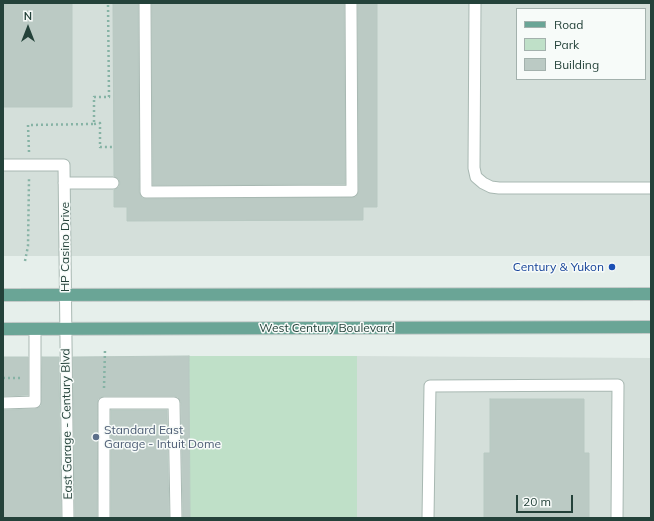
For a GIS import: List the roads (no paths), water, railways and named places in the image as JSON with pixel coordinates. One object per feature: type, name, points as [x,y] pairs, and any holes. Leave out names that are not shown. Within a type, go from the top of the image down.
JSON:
[{"type":"main road","points":[[3,295],[651,294]]},
{"type":"main road","name":"West Century Boulevard","points":[[3,330],[651,327]]},
{"type":"lane","points":[[145,3],[146,192],[352,191],[351,3]]},
{"type":"lane","points":[[475,3],[474,168],[476,177],[483,184],[499,188],[651,188]]},
{"type":"lane","name":"HP Casino Drive","points":[[3,165],[64,165],[65,330]]},
{"type":"lane","points":[[64,184],[114,184]]},
{"type":"lane","points":[[3,403],[35,402],[35,330]]},
{"type":"lane","name":"East Garage - Century Blvd","points":[[65,330],[68,518]]},
{"type":"lane","points":[[428,518],[430,386],[618,385],[617,518]]},
{"type":"lane","points":[[104,518],[104,403],[174,403],[176,518]]},
{"type":"place","name":"Century & Yukon","points":[[612,267]]},
{"type":"place","name":"Standard East Garage - Intuit Dome","points":[[96,437]]}]
